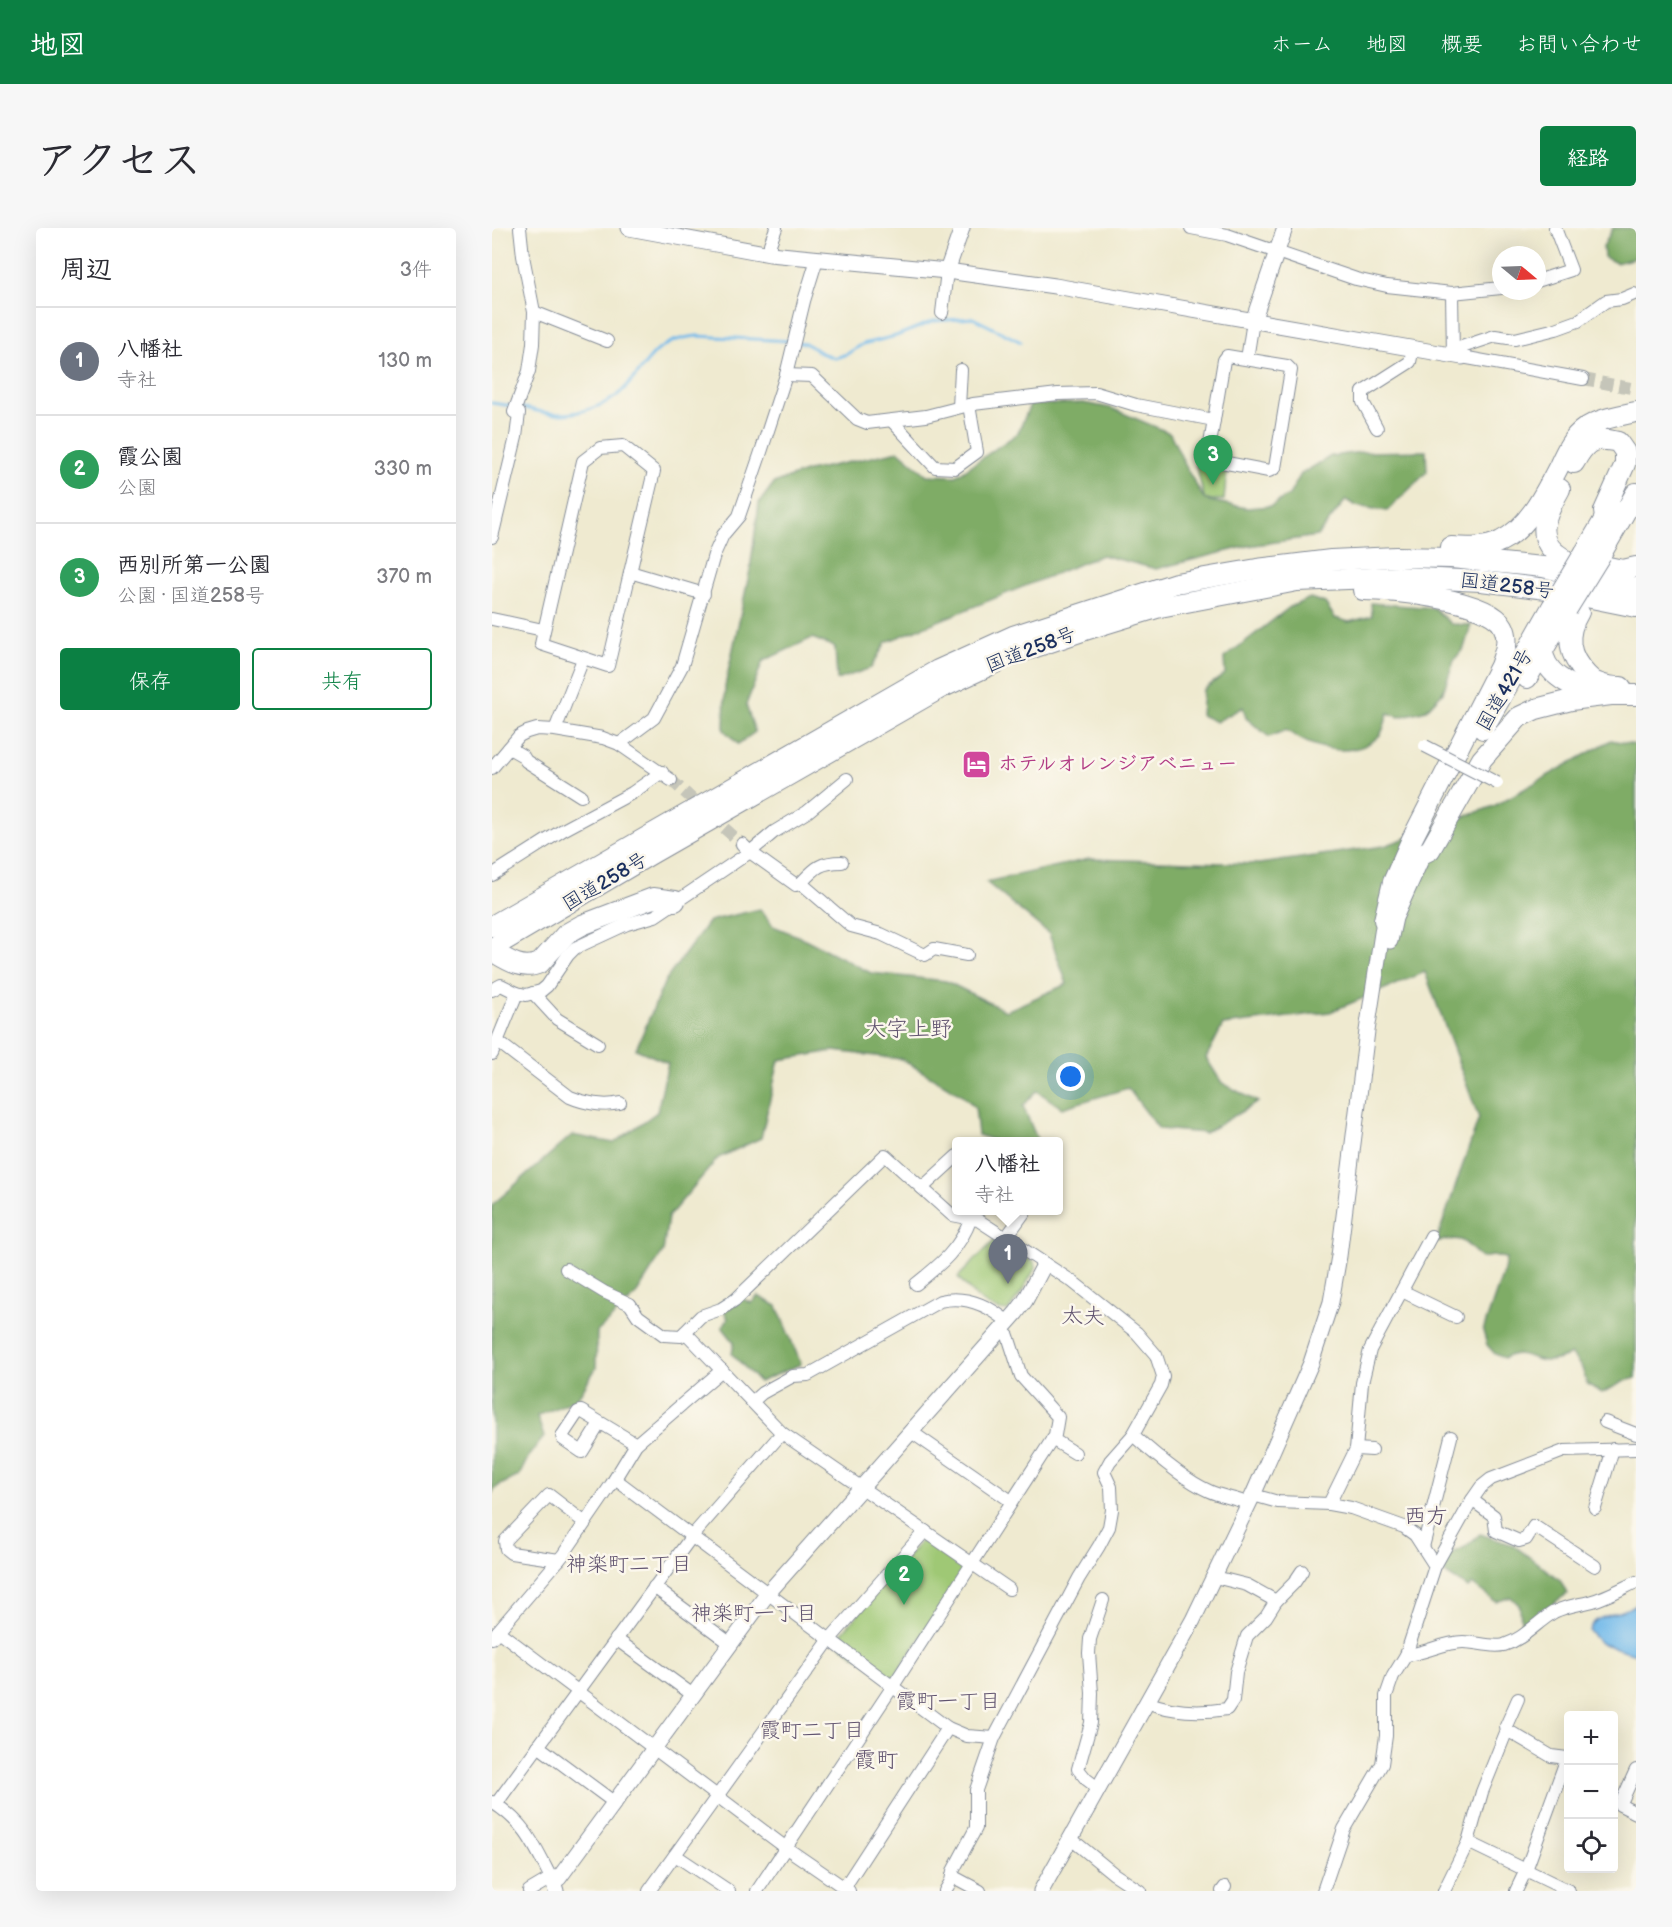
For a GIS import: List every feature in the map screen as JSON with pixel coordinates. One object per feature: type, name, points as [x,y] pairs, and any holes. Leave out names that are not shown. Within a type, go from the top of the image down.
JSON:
[{"type":"highway","points":[[1473,548],[1500,541],[1526,521],[1545,492],[1569,446],[1582,429],[1603,418],[1636,412]]},
{"type":"highway","points":[[1563,558],[1551,551],[1547,545],[1544,526],[1549,508],[1578,456],[1589,442],[1599,439],[1618,442],[1625,452],[1625,464],[1604,511],[1605,518]]},
{"type":"highway","name":"国道421号","points":[[1384,920],[1478,737],[1539,630],[1566,609],[1591,571],[1605,518],[1636,465]]},
{"type":"highway","name":"国道421号","points":[[1424,853],[1478,755],[1543,652],[1597,551],[1636,493]]},
{"type":"highway","points":[[1597,551],[1616,545],[1636,515]]},
{"type":"highway","points":[[1331,560],[1361,549],[1422,545],[1563,558],[1632,570]]},
{"type":"highway","name":"国道258号","points":[[492,926],[938,670],[1013,636],[1176,583],[1257,569],[1331,560],[1396,557],[1452,558],[1543,567],[1636,588]]},
{"type":"highway","name":"国道258号","points":[[492,950],[651,854],[939,689],[1012,655],[1160,607],[1297,581],[1398,577],[1481,581],[1547,589],[1636,608]]},
{"type":"highway","points":[[1297,581],[1331,590],[1383,590],[1439,598],[1481,608],[1495,615],[1503,625],[1507,637],[1500,666],[1412,839],[1393,882],[1384,920]]},
{"type":"highway","points":[[1566,609],[1573,622],[1570,650],[1578,666],[1595,683],[1636,688]]},
{"type":"highway","points":[[1539,630],[1544,659],[1558,677],[1583,692],[1636,695]]},
{"type":"highway","points":[[1424,853],[1431,850],[1482,759],[1519,717],[1536,709],[1571,700],[1611,695]]},
{"type":"highway","points":[[492,950],[516,965],[535,965],[540,963],[566,934],[582,925],[652,898],[675,901]]},
{"type":"street","points":[[492,537],[498,488],[532,359],[534,312],[520,228]]},
{"type":"street","points":[[628,228],[770,254],[947,271],[1055,286],[1456,354],[1583,379]]},
{"type":"street","points":[[770,254],[770,244],[776,228]]},
{"type":"street","points":[[942,313],[947,271],[962,228]]},
{"type":"street","points":[[1191,228],[1277,251],[1369,283],[1403,289],[1452,293],[1492,289]]},
{"type":"street","points":[[1247,359],[1253,321],[1285,228]]},
{"type":"street","points":[[1546,278],[1571,270],[1555,228]]},
{"type":"street","points":[[618,744],[654,718],[682,666],[714,555],[723,535],[739,516],[786,375],[817,259]]},
{"type":"street","points":[[1452,293],[1456,354]]},
{"type":"street","points":[[1456,354],[1495,336],[1515,339],[1556,329],[1578,321],[1606,301],[1622,299],[1634,294]]},
{"type":"street","points":[[534,312],[607,341]]},
{"type":"street","points":[[1377,428],[1364,402],[1364,392],[1410,362],[1413,348]]},
{"type":"street","points":[[1227,356],[1287,366],[1291,370],[1275,468],[1269,471],[1211,460],[1208,456],[1214,420],[1224,360],[1227,356]]},
{"type":"street","points":[[892,421],[935,467],[955,468],[977,452],[964,406],[961,370]]},
{"type":"street","points":[[786,375],[812,376],[861,422],[867,423],[926,416],[964,406],[1058,394],[1096,393],[1136,405],[1214,420]]},
{"type":"street","points":[[623,446],[654,471],[608,666],[541,644],[543,630],[583,461],[600,448],[623,446]]},
{"type":"street","points":[[630,572],[704,594]]},
{"type":"street","points":[[492,619],[543,630]]},
{"type":"street","points":[[555,730],[583,658]]},
{"type":"street","points":[[492,768],[519,736],[537,729],[603,738],[618,744],[666,776],[563,830],[492,875]]},
{"type":"street","points":[[1425,746],[1497,783]]},
{"type":"street","points":[[509,748],[581,796]]},
{"type":"street","points":[[492,990],[501,985],[526,995],[547,986],[575,948],[627,924],[654,916],[746,848],[807,812],[848,779]]},
{"type":"street","points":[[746,848],[796,885],[827,862],[842,862]]},
{"type":"street","points":[[1367,1031],[1395,918],[1424,853]]},
{"type":"street","points":[[801,883],[851,926],[880,934],[925,955],[934,949],[967,955]]},
{"type":"street","points":[[1041,1891],[1215,1577],[1311,1363],[1331,1302],[1340,1256],[1367,1031],[1384,920]]},
{"type":"street","points":[[492,1054],[517,993]]},
{"type":"street","points":[[533,993],[557,1019],[598,1044]]},
{"type":"street","points":[[497,1041],[579,1101],[611,1105],[620,1103]]},
{"type":"street","points":[[566,1269],[604,1292],[630,1304],[638,1316],[664,1335],[681,1336],[701,1316],[721,1309],[735,1300],[885,1155],[952,1215],[978,1220],[1073,1282],[1137,1334],[1156,1355],[1163,1376],[1161,1385],[1133,1435],[1110,1461],[1104,1472],[1111,1487],[1112,1510],[1108,1527],[994,1738],[976,1790],[976,1828],[945,1891]]},
{"type":"street","points":[[922,1188],[952,1161]]},
{"type":"street","points":[[1005,1239],[1022,1215]]},
{"type":"street","points":[[916,1284],[954,1252],[971,1218]]},
{"type":"street","points":[[1329,1504],[1356,1449],[1362,1383],[1370,1350],[1431,1236]]},
{"type":"street","points":[[529,1891],[553,1884],[560,1878],[768,1593],[1004,1325],[1024,1301],[1044,1265]]},
{"type":"street","points":[[1402,1290],[1455,1317]]},
{"type":"street","points":[[753,1401],[762,1393],[793,1376],[808,1375],[940,1301],[959,1298],[990,1309],[1004,1325],[1021,1376],[1058,1417],[1052,1438],[893,1686],[757,1891]]},
{"type":"street","points":[[685,1332],[782,1433],[1009,1589]]},
{"type":"street","points":[[722,1370],[636,1444],[615,1479],[559,1560],[495,1634],[578,1692],[785,1847],[846,1889],[948,1728]]},
{"type":"street","points":[[1605,1422],[1636,1434]]},
{"type":"street","points":[[600,1423],[636,1444]]},
{"type":"street","points":[[910,1431],[1011,1501]]},
{"type":"street","points":[[553,1884],[525,1829],[512,1815],[494,1803],[692,1536],[782,1433]]},
{"type":"street","points":[[1133,1435],[1152,1452],[1213,1493],[1278,1502],[1329,1504],[1351,1508],[1404,1527],[1415,1535],[1435,1566]]},
{"type":"street","points":[[1423,1547],[1451,1437]]},
{"type":"street","points":[[1052,1438],[1075,1453]]},
{"type":"street","points":[[1356,1449],[1372,1450]]},
{"type":"street","points":[[1595,1508],[1614,1449]]},
{"type":"street","points":[[1323,1891],[1344,1829],[1382,1764],[1386,1736],[1386,1696],[1393,1676],[1406,1655],[1435,1566],[1481,1487],[1491,1479],[1564,1452],[1636,1449]]},
{"type":"street","points":[[615,1479],[948,1728],[967,1736],[994,1738]]},
{"type":"street","points":[[559,1560],[511,1552],[506,1549],[505,1541],[549,1495],[584,1522]]},
{"type":"street","points":[[1472,1500],[1494,1516],[1496,1531],[1519,1541],[1526,1539],[1534,1526],[1595,1566]]},
{"type":"street","points":[[649,1891],[830,1639],[925,1531]]},
{"type":"street","points":[[1147,1702],[1169,1709],[1213,1711],[1227,1709],[1233,1700],[1236,1672],[1246,1636],[1266,1617],[1276,1601],[1294,1583],[1302,1571]]},
{"type":"street","points":[[1215,1577],[1247,1585],[1276,1601]]},
{"type":"street","points":[[1406,1655],[1415,1655],[1453,1643],[1465,1642],[1496,1646],[1506,1644],[1516,1640],[1556,1611],[1590,1601],[1636,1582]]},
{"type":"street","points":[[654,1587],[731,1644]]},
{"type":"street","points":[[1098,1788],[1078,1769],[1090,1723],[1092,1692],[1090,1639],[1104,1600]]},
{"type":"street","points":[[616,1639],[693,1695]]},
{"type":"street","points":[[1444,1891],[1468,1842],[1482,1792],[1518,1699]]},
{"type":"street","points":[[1507,1730],[1551,1755],[1567,1758],[1526,1870],[1516,1891]]},
{"type":"street","points":[[538,1746],[615,1803]]},
{"type":"street","points":[[1636,1770],[1620,1805],[1636,1813]]},
{"type":"street","points":[[1070,1838],[1114,1874],[1140,1891]]},
{"type":"street","points":[[1468,1842],[1569,1891]]},
{"type":"street","points":[[675,1855],[729,1891]]},
{"type":"street","points":[[952,1876],[980,1891]]},
{"type":"green space","points":[[1613,228],[1636,228],[1636,258],[1616,263],[1604,257],[1603,247]]},
{"type":"green space","points":[[1083,403],[1111,408],[1170,433],[1205,500],[1247,508],[1271,506],[1289,495],[1301,474],[1331,456],[1362,452],[1426,451],[1427,472],[1387,511],[1356,506],[1346,500],[1317,536],[1248,546],[1156,569],[1102,555],[886,642],[871,668],[837,680],[835,647],[812,638],[763,661],[746,705],[755,732],[738,744],[724,730],[725,686],[750,570],[759,503],[774,483],[808,471],[899,451],[927,475],[956,476],[1018,433],[1030,405]]},
{"type":"green space","points":[[1196,465],[1227,469],[1224,500],[1205,500]]},
{"type":"green space","points":[[1310,598],[1325,603],[1335,618],[1349,622],[1372,616],[1371,603],[1434,608],[1451,624],[1471,625],[1464,648],[1454,660],[1443,692],[1426,710],[1399,717],[1388,713],[1380,735],[1370,743],[1358,748],[1345,750],[1320,747],[1286,730],[1269,737],[1246,718],[1243,707],[1216,722],[1201,715],[1203,690],[1225,674],[1224,658],[1290,607]]},
{"type":"green space","points":[[1611,740],[1636,745],[1636,1378],[1602,1393],[1587,1384],[1582,1368],[1571,1354],[1550,1361],[1516,1354],[1504,1358],[1495,1354],[1487,1345],[1483,1331],[1506,1258],[1492,1256],[1481,1258],[1466,1243],[1458,1239],[1436,1242],[1479,1118],[1425,972],[1330,1012],[1223,1025],[1206,1058],[1222,1083],[1258,1102],[1205,1133],[1159,1129],[1128,1088],[1062,1108],[1037,1091],[1023,1106],[1036,1137],[984,1137],[978,1135],[975,1107],[961,1094],[901,1059],[834,1051],[779,1060],[761,1138],[718,1158],[668,1217],[663,1252],[635,1296],[597,1332],[596,1368],[577,1399],[537,1416],[544,1437],[530,1454],[519,1476],[498,1486],[492,1493],[492,1205],[572,1135],[614,1143],[657,1112],[668,1063],[636,1049],[665,981],[709,921],[760,909],[773,926],[805,939],[871,973],[946,981],[1006,1011],[1067,984],[1049,934],[986,882],[1089,859],[1259,864],[1384,846],[1494,806]]},
{"type":"green space","points":[[997,1238],[1034,1262],[1036,1267],[1008,1311],[986,1304],[958,1277]]},
{"type":"green space","points":[[758,1296],[777,1306],[801,1364],[759,1382],[732,1354],[734,1342],[722,1327],[728,1319],[724,1311],[743,1299],[752,1303]]},
{"type":"green space","points":[[1480,1534],[1513,1545],[1560,1580],[1567,1594],[1546,1608],[1530,1627],[1521,1624],[1520,1606],[1511,1597],[1496,1602],[1472,1584],[1468,1588],[1440,1570],[1447,1555],[1465,1547]]},
{"type":"green space","points":[[923,1538],[966,1569],[892,1681],[835,1641]]},
{"type":"water","points":[[1636,1604],[1636,1654],[1600,1643],[1589,1631],[1592,1625],[1601,1618]]},
{"type":"waterway","points":[[797,342],[805,343],[835,358],[863,344],[896,336],[934,321],[973,318],[1021,342]]},
{"type":"waterway","points":[[519,407],[545,413],[568,414],[601,405],[621,392],[652,355],[669,343],[681,339],[697,336],[790,341]]},
{"type":"waterway","points":[[492,403],[513,406]]},
{"type":"tunnel","points":[[1583,379],[1636,389]]},
{"type":"tunnel","points":[[671,780],[742,844]]},
{"type":"place","name":"西別所第一公園","points":[[1213,485]]},
{"type":"place","name":"ホテルオレンジアベニュー","points":[[977,764]]},
{"type":"place","name":"八幡社","points":[[1008,1284]]},
{"type":"place","name":"霞公園","points":[[904,1605]]},
{"type":"district","name":"大字上野","points":[[908,1029]]},
{"type":"district","name":"太夫","points":[[1083,1316]]},
{"type":"district","name":"西方","points":[[1426,1516]]},
{"type":"district","name":"神楽町二丁目","points":[[629,1564]]},
{"type":"district","name":"神楽町一丁目","points":[[754,1613]]},
{"type":"district","name":"霞町一丁目","points":[[948,1701]]},
{"type":"district","name":"霞町二丁目","points":[[812,1730]]},
{"type":"district","name":"霞町","points":[[876,1760]]}]
